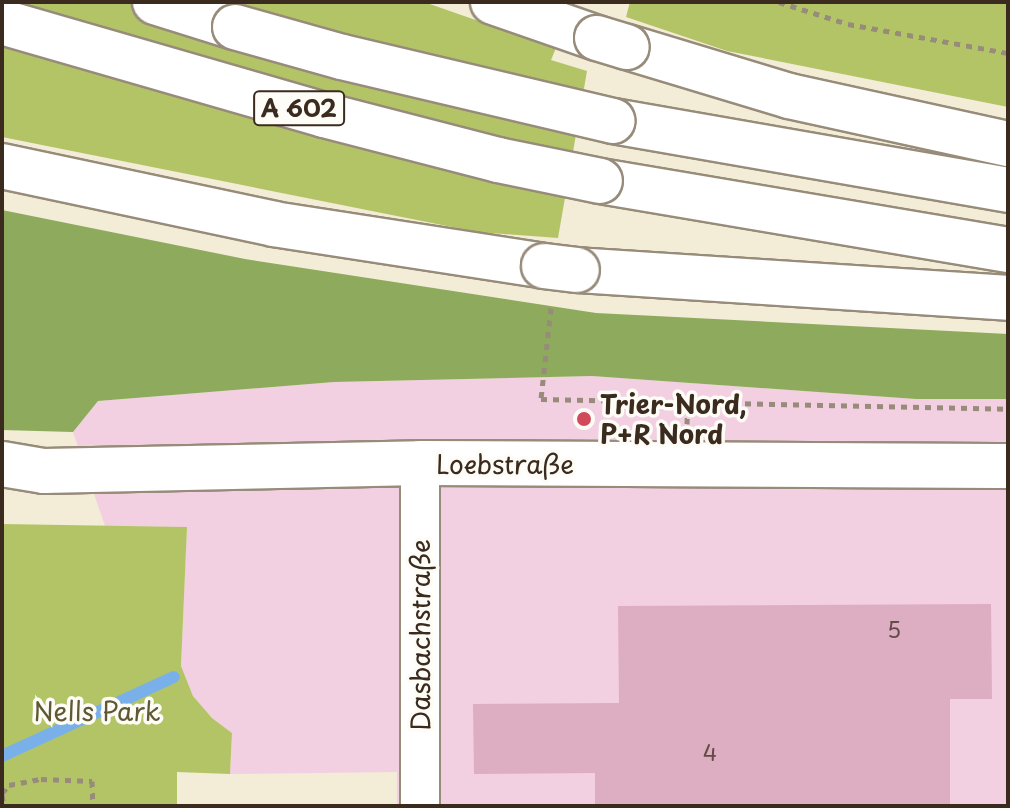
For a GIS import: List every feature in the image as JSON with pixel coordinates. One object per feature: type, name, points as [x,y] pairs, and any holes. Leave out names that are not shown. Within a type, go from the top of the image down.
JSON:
[{"type":"main road","name":"A 602","points":[[155,2],[342,57],[613,121],[1008,190]]},
{"type":"main road","points":[[493,2],[789,96],[1008,144]]},
{"type":"main road","name":"A 602","points":[[2,22],[324,115],[498,160],[600,181],[1008,250]]},
{"type":"main road","points":[[2,166],[274,224],[560,268],[1008,298]]},
{"type":"main road","name":"Loebstraße","points":[[2,464],[23,472],[420,463],[1008,466]]},
{"type":"street","name":"Dasbachstraße","points":[[420,463],[420,806]]},
{"type":"path","points":[[779,2],[848,24],[1008,53]]},
{"type":"path","points":[[541,399],[1008,409]]},
{"type":"path","points":[[4,806],[2,794],[9,785],[41,779],[92,781],[93,806]]},
{"type":"shaded area","points":[[592,376],[916,399],[1008,399],[1008,806],[397,806],[397,772],[230,774],[232,733],[212,718],[193,696],[181,666],[187,527],[105,526],[73,432],[98,401],[334,382]]},
{"type":"green space","points":[[2,2],[424,2],[556,48],[551,60],[587,71],[558,238],[477,232],[2,137]]},
{"type":"green space","points":[[630,2],[1008,2],[1008,107],[727,51],[626,17]]},
{"type":"green space","points":[[2,210],[245,259],[596,313],[1008,334],[1008,399],[916,399],[592,376],[334,382],[98,401],[73,432],[2,430]]},
{"type":"green space","name":"Nells Park","points":[[2,524],[187,527],[181,666],[193,696],[212,718],[232,733],[230,774],[177,772],[177,806],[2,806]]},
{"type":"building","points":[[991,604],[992,699],[950,699],[950,806],[595,806],[595,773],[474,774],[473,704],[619,703],[618,606]]},
{"type":"waterway","points":[[2,756],[174,677]]},
{"type":"place","name":"Trier-Nord, P+R Nord","points":[[584,419]]}]
